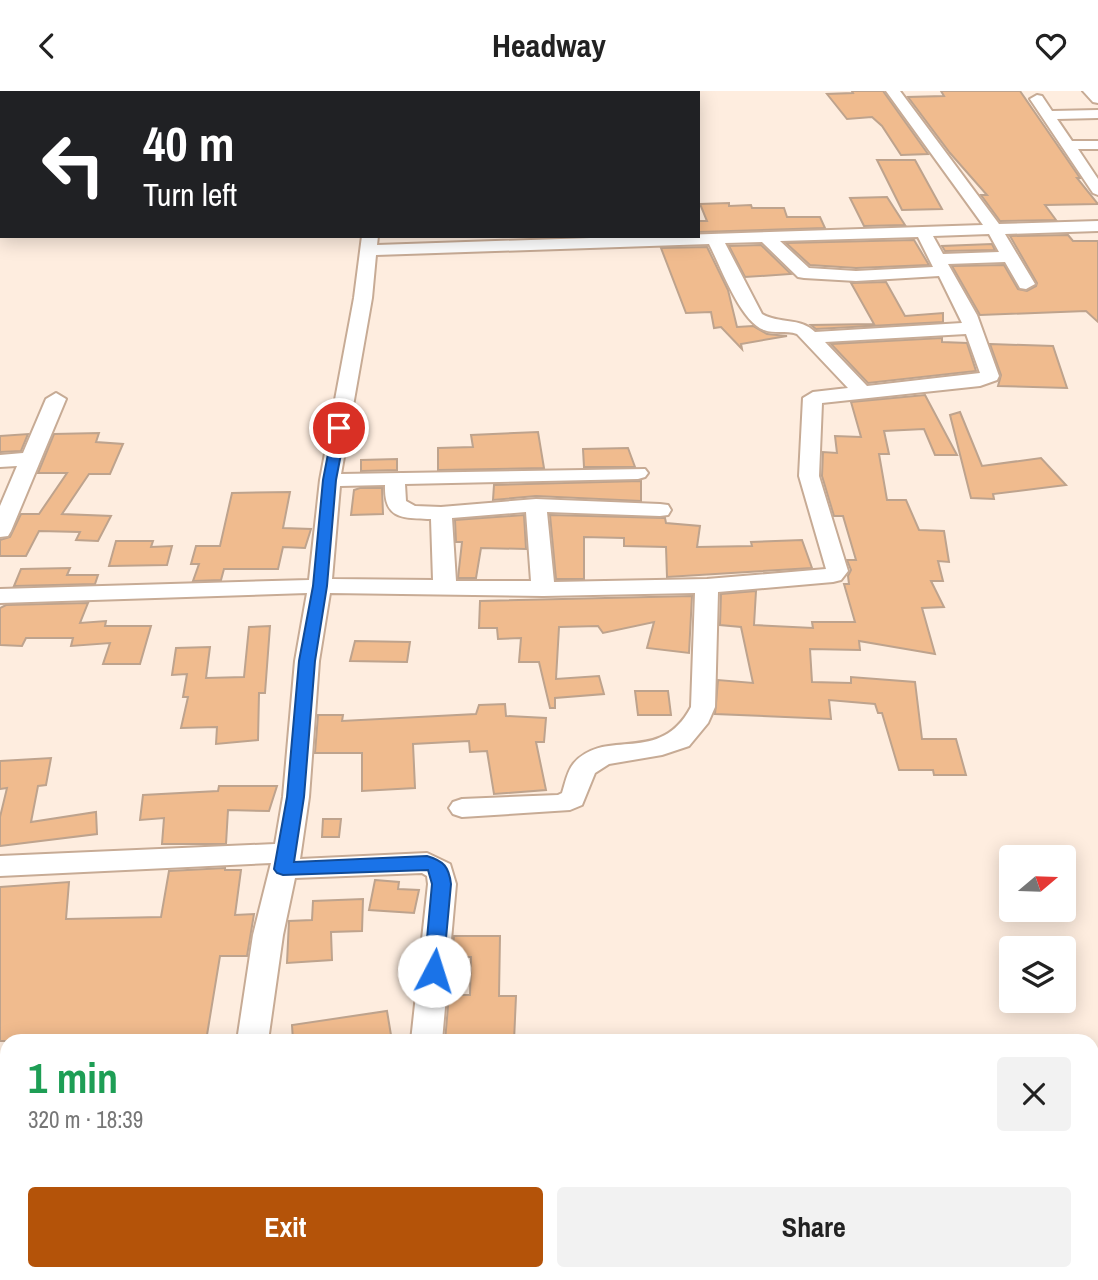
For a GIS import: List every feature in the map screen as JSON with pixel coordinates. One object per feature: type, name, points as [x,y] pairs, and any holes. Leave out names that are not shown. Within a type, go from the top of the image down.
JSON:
[{"type":"street","points":[[893,91],[994,229],[1026,284]]},
{"type":"street","points":[[1090,91],[1098,99]]},
{"type":"street","points":[[1037,99],[1098,190]]},
{"type":"street","points":[[1049,115],[1098,114]]},
{"type":"street","points":[[1070,145],[1098,145]]},
{"type":"street","points":[[254,1034],[268,935],[296,797],[307,661],[320,586],[330,480],[370,243],[714,238],[1098,226]]},
{"type":"street","points":[[0,596],[320,586],[543,589],[707,586],[833,575],[837,571],[809,475],[811,401],[861,391],[986,378],[990,373],[968,315],[923,232]]},
{"type":"street","points":[[765,236],[804,273],[856,276],[1010,257]]},
{"type":"street","points":[[714,238],[755,317],[769,326],[796,327],[861,391]]},
{"type":"street","points":[[810,338],[971,328]]},
{"type":"street","points":[[0,531],[56,399]]},
{"type":"street","points":[[0,461],[31,459]]},
{"type":"street","points":[[611,472],[617,508]]},
{"type":"street","points":[[330,480],[638,473]]},
{"type":"street","points":[[395,477],[395,502],[400,508],[441,513],[536,505],[660,510]]},
{"type":"street","points":[[536,505],[543,589]]},
{"type":"street","points":[[441,513],[446,587]]},
{"type":"street","points":[[461,808],[561,804],[573,799],[584,768],[602,757],[662,747],[680,740],[703,707],[707,586]]},
{"type":"street","points":[[0,866],[285,861],[427,863],[440,871],[442,884],[428,1034]]},
{"type":"building","points":[[852,91],[883,91],[928,154],[901,155],[882,126],[872,117],[847,119],[827,94],[853,93]]},
{"type":"building","points":[[941,91],[1020,91],[1080,178],[1077,178],[1098,204],[1045,205],[1056,220],[1000,221],[981,195],[987,195],[950,153],[908,97],[944,96]]},
{"type":"building","points":[[877,160],[915,160],[942,209],[902,210]]},
{"type":"building","points":[[887,197],[905,225],[864,226],[850,198]]},
{"type":"building","points":[[729,203],[729,206],[784,208],[787,217],[820,217],[825,228],[700,232],[700,221],[707,221],[700,204]]},
{"type":"building","points":[[1068,235],[1073,241],[1098,241],[1098,322],[1086,311],[980,315],[952,266],[1004,265],[1018,289],[1027,291],[1037,283],[1010,236]]},
{"type":"building","points":[[914,240],[929,265],[856,268],[810,265],[786,243]]},
{"type":"building","points":[[992,244],[995,250],[945,251],[942,246]]},
{"type":"building","points":[[761,245],[791,274],[745,277],[729,246]]},
{"type":"building","points":[[707,247],[728,290],[737,327],[753,326],[767,334],[787,336],[741,344],[742,349],[721,327],[714,328],[711,312],[686,313],[661,248]]},
{"type":"building","points":[[886,282],[905,316],[943,313],[943,322],[816,329],[811,325],[874,324],[851,283]]},
{"type":"building","points":[[942,338],[942,342],[967,343],[976,371],[868,383],[831,344]]},
{"type":"building","points":[[990,344],[1053,346],[1067,388],[998,386],[1001,375]]},
{"type":"building","points":[[925,395],[957,455],[935,455],[924,429],[884,431],[889,454],[879,454],[887,500],[906,500],[919,530],[944,531],[949,562],[938,561],[943,581],[931,581],[944,607],[922,608],[935,654],[859,641],[860,650],[810,649],[812,682],[851,683],[851,677],[915,682],[922,739],[956,739],[966,775],[934,775],[933,770],[899,770],[882,713],[878,713],[875,704],[829,700],[831,719],[715,714],[718,680],[753,683],[741,627],[720,625],[721,594],[756,591],[754,625],[813,628],[812,622],[855,622],[844,584],[849,584],[848,576],[851,570],[847,560],[856,560],[843,516],[834,516],[822,476],[823,452],[837,453],[835,436],[861,437],[851,402]]},
{"type":"building","points":[[960,412],[982,466],[1041,458],[1066,485],[993,494],[994,499],[971,498],[950,415]]},
{"type":"building","points":[[538,432],[544,468],[438,470],[438,448],[473,447],[471,435]]},
{"type":"building","points":[[99,433],[96,442],[123,444],[110,474],[89,474],[62,514],[111,516],[98,541],[76,540],[80,532],[39,531],[26,556],[0,556],[0,540],[10,537],[21,514],[39,514],[67,473],[38,473],[54,434]]},
{"type":"building","points":[[28,434],[21,451],[0,452],[0,436]]},
{"type":"building","points":[[628,448],[635,467],[584,467],[583,449]]},
{"type":"building","points":[[397,459],[397,470],[361,471],[361,460]]},
{"type":"building","points":[[641,481],[641,501],[536,496],[493,500],[494,485]]},
{"type":"building","points":[[382,488],[383,514],[351,515],[354,490]]},
{"type":"building","points":[[290,492],[283,528],[311,529],[305,548],[283,547],[278,569],[224,569],[221,580],[193,581],[199,564],[191,564],[196,546],[220,546],[232,493]]},
{"type":"building","points":[[524,515],[526,549],[481,548],[476,578],[458,578],[462,542],[456,542],[455,520]]},
{"type":"building","points":[[550,515],[665,518],[666,523],[700,526],[697,547],[752,546],[751,542],[802,540],[812,568],[667,577],[666,547],[624,546],[624,538],[584,537],[584,579],[556,579]]},
{"type":"building","points":[[116,541],[153,541],[151,547],[172,546],[167,565],[109,566]]},
{"type":"building","points":[[70,568],[67,575],[98,575],[95,584],[14,586],[21,569]]},
{"type":"building","points":[[692,596],[689,653],[647,648],[654,622],[603,633],[598,626],[559,627],[556,679],[599,676],[604,694],[555,698],[555,708],[550,708],[539,662],[519,662],[521,638],[498,639],[497,628],[479,628],[480,601]]},
{"type":"building","points":[[88,603],[80,623],[106,621],[105,626],[151,626],[140,664],[103,664],[110,643],[71,646],[73,638],[26,638],[22,646],[0,645],[0,608],[6,605]]},
{"type":"building","points":[[270,626],[265,693],[259,693],[258,740],[216,744],[217,727],[181,728],[188,697],[183,697],[187,674],[172,675],[176,648],[210,647],[206,678],[244,677],[249,627]]},
{"type":"building","points":[[355,641],[410,642],[407,662],[350,661]]},
{"type":"building","points":[[635,691],[668,691],[671,715],[638,715]]},
{"type":"building","points":[[505,704],[506,716],[546,718],[544,742],[536,742],[546,790],[494,794],[487,751],[470,752],[469,741],[413,744],[415,788],[362,791],[362,753],[315,753],[318,715],[343,715],[342,721],[476,714],[479,705]]},
{"type":"building","points":[[51,758],[46,785],[38,786],[31,822],[96,812],[97,834],[0,846],[0,817],[7,788],[0,789],[0,761]]},
{"type":"building","points":[[219,786],[277,786],[269,811],[228,810],[226,844],[162,844],[164,818],[140,820],[143,795],[218,791]]},
{"type":"building","points":[[323,819],[341,819],[339,837],[322,837]]},
{"type":"building","points":[[225,868],[241,870],[235,915],[254,914],[247,956],[220,956],[207,1034],[0,1034],[0,887],[69,882],[66,919],[161,917],[169,871]]},
{"type":"building","points":[[375,880],[399,882],[398,889],[419,890],[414,913],[369,910]]},
{"type":"building","points":[[363,899],[362,931],[331,932],[332,960],[287,963],[289,921],[312,920],[313,901]]},
{"type":"building","points":[[454,936],[500,936],[499,996],[516,996],[514,1034],[446,1034],[449,995],[470,995],[471,957],[452,957]]},
{"type":"building","points":[[387,1011],[391,1034],[293,1034],[292,1025]]},
{"type":"route","points":[[339,428],[330,480],[320,586],[307,661],[296,797],[283,869],[427,863],[435,866],[440,871],[442,884],[434,971]]}]
